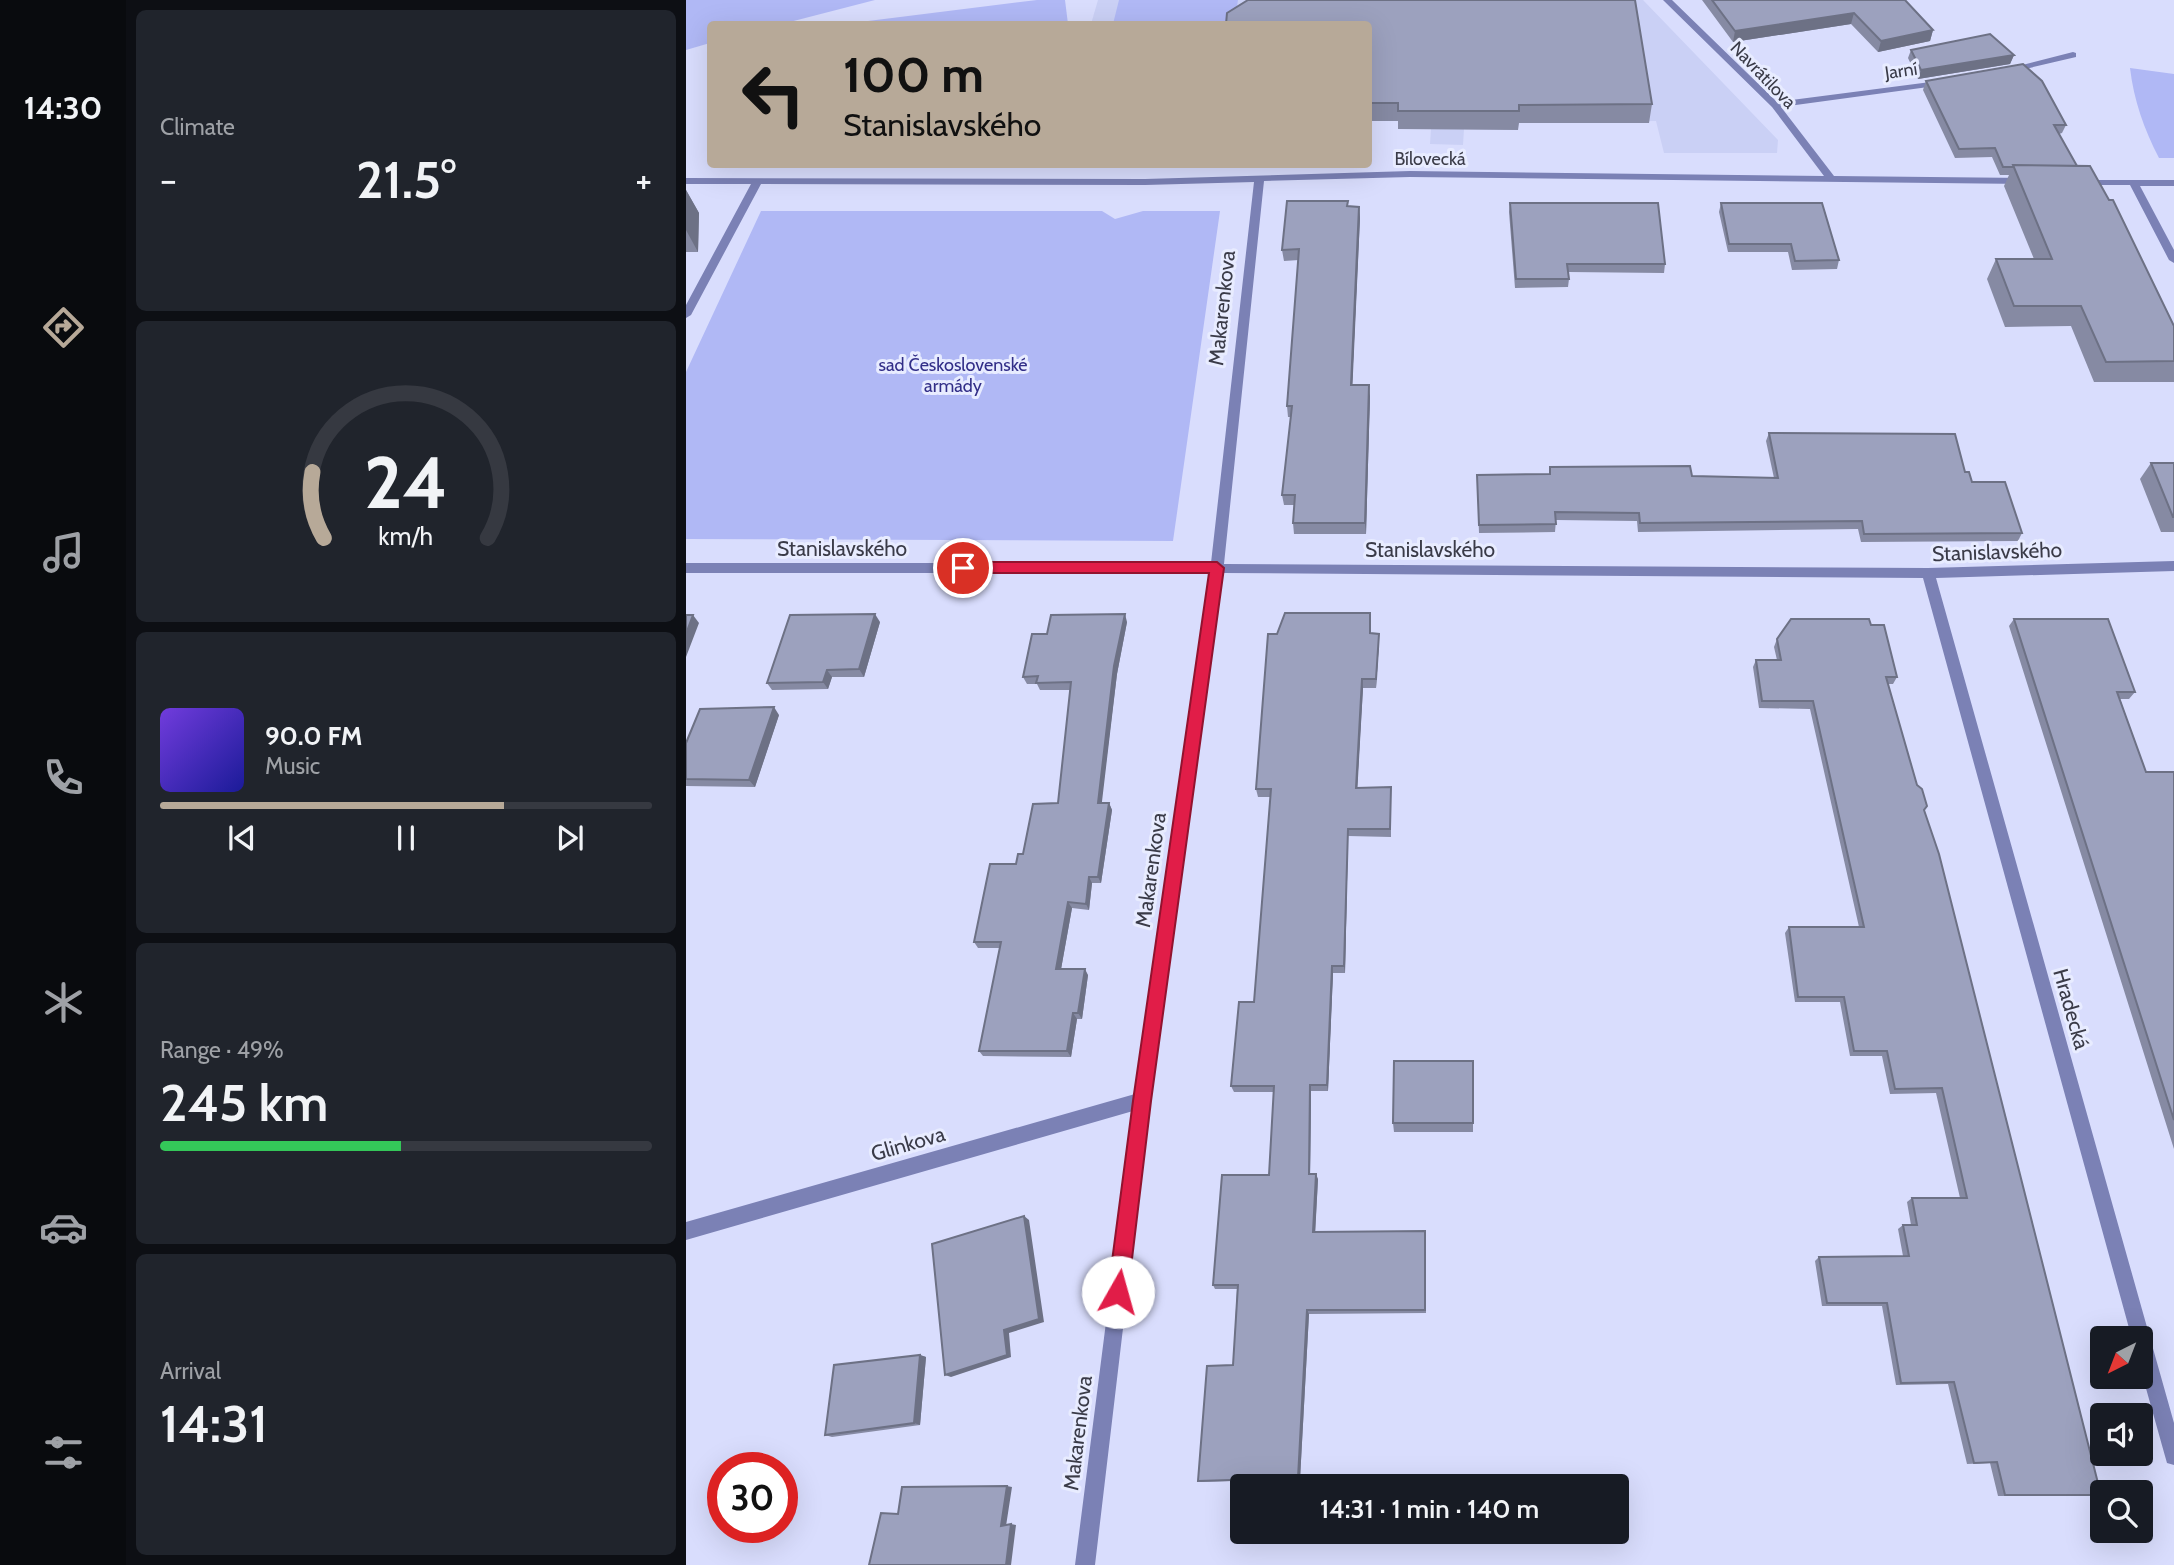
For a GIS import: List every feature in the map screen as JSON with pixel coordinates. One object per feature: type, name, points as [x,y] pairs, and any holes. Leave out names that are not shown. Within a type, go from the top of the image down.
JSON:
[{"type":"street","name":"Navrátilova","points":[[1667,0],[1774,105],[1831,178]]},
{"type":"street","points":[[1997,72],[2073,55]]},
{"type":"street","name":"Jarní","points":[[1774,105],[1958,79]]},
{"type":"street","name":"Bílovecká","points":[[686,181],[1259,181],[1409,174],[2037,181]]},
{"type":"street","points":[[686,315],[758,180]]},
{"type":"street","name":"Makarenkova","points":[[1084,1565],[1142,1101],[1217,568],[1259,181]]},
{"type":"street","points":[[2065,182],[2174,183]]},
{"type":"street","points":[[2134,183],[2174,260]]},
{"type":"street","name":"Stanislavského","points":[[686,568],[1217,568],[1928,573],[2174,566]]},
{"type":"street","name":"Hradecká","points":[[1928,573],[2174,1456]]},
{"type":"street","name":"Glinkova","points":[[686,1231],[1142,1101]]},
{"type":"shaded area","points":[[1098,0],[1643,0],[1778,140],[1777,153],[1664,153],[1656,121],[1518,123],[1518,130],[1464,129],[1463,145],[1430,144],[1431,129],[1398,129],[1398,121],[1372,121],[1372,21],[1092,21]]},
{"type":"green space","points":[[686,0],[875,0],[794,21],[707,21],[707,44],[686,50]]},
{"type":"green space","points":[[1037,0],[1065,0],[1068,21],[868,21]]},
{"type":"green space","points":[[1119,0],[1238,0],[1234,21],[1114,21]]},
{"type":"green space","points":[[2130,68],[2174,74],[2174,158],[2159,158],[2144,125]]},
{"type":"green space","name":"sad Československé armády","points":[[761,211],[1102,211],[1115,219],[1143,211],[1220,211],[1173,541],[686,539],[686,372]]},
{"type":"building","points":[[1248,0],[1635,0],[1652,104],[1519,105],[1519,111],[1398,111],[1398,103],[1372,103],[1372,21],[1226,21],[1227,13]]},
{"type":"building","points":[[1712,0],[1905,0],[1933,30],[1881,41],[1854,13],[1735,31]]},
{"type":"building","points":[[1990,34],[2014,55],[1921,70],[1911,50]]},
{"type":"building","points":[[2023,64],[2042,81],[2066,125],[2054,125],[2077,166],[2003,167],[1995,148],[1959,149],[1926,81]]},
{"type":"building","points":[[2013,165],[2090,166],[2109,200],[2113,200],[2174,326],[2174,361],[2106,362],[2081,306],[2014,306],[1996,259],[2052,259]]},
{"type":"building","points":[[1287,201],[1348,201],[1347,206],[1359,207],[1351,385],[1369,385],[1365,523],[1293,523],[1295,495],[1282,495],[1292,406],[1287,406],[1299,249],[1282,250]]},
{"type":"building","points":[[1510,203],[1658,203],[1665,264],[1567,264],[1569,279],[1516,279]]},
{"type":"building","points":[[1721,203],[1822,203],[1839,260],[1795,261],[1791,244],[1729,244]]},
{"type":"building","points":[[1769,433],[1955,434],[1965,472],[1969,472],[1972,482],[2005,482],[2022,533],[1864,534],[1862,521],[1640,523],[1639,513],[1555,512],[1556,524],[1479,525],[1477,475],[1550,474],[1550,467],[1690,466],[1692,476],[1778,478]]},
{"type":"building","points":[[2151,463],[2174,463],[2174,517],[2173,517]]},
{"type":"building","points":[[1285,613],[1370,613],[1370,633],[1379,634],[1376,679],[1362,679],[1356,788],[1391,787],[1390,829],[1348,829],[1344,966],[1332,966],[1327,1085],[1310,1085],[1309,1174],[1316,1174],[1313,1232],[1425,1231],[1425,1310],[1307,1310],[1298,1474],[1230,1474],[1230,1480],[1198,1481],[1207,1366],[1233,1365],[1238,1285],[1213,1285],[1222,1175],[1269,1175],[1274,1086],[1231,1086],[1239,1002],[1254,1002],[1271,789],[1256,789],[1268,634],[1277,634]]},
{"type":"building","points":[[875,614],[859,669],[827,670],[823,682],[767,683],[790,615]]},
{"type":"building","points":[[1125,614],[1114,666],[1098,803],[1109,803],[1098,877],[1089,877],[1086,904],[1068,902],[1056,969],[1085,969],[1078,1013],[1073,1013],[1067,1051],[979,1051],[1001,942],[974,942],[990,864],[1016,864],[1018,854],[1023,854],[1033,804],[1058,803],[1071,682],[1036,683],[1038,676],[1023,677],[1032,634],[1047,634],[1051,615]]},
{"type":"building","points":[[686,615],[693,615],[686,634]]},
{"type":"building","points":[[1791,619],[1869,619],[1871,625],[1884,625],[1897,677],[1886,677],[1917,785],[1922,789],[1927,806],[1924,810],[1939,854],[2090,1451],[2090,1466],[2094,1466],[2097,1480],[2090,1480],[2090,1495],[2005,1495],[1997,1462],[1974,1463],[1954,1382],[1901,1383],[1887,1303],[1827,1303],[1819,1257],[1909,1256],[1903,1225],[1917,1225],[1912,1198],[1967,1198],[1942,1088],[1895,1089],[1887,1051],[1854,1051],[1844,997],[1798,997],[1789,927],[1864,927],[1813,701],[1762,701],[1756,660],[1781,660],[1777,639]]},
{"type":"building","points":[[2014,619],[2108,619],[2135,692],[2117,692],[2146,772],[2174,772],[2174,1120]]},
{"type":"building","points":[[774,707],[749,780],[686,779],[686,743],[700,709]]},
{"type":"building","points":[[1394,1061],[1473,1061],[1473,1123],[1393,1123]]},
{"type":"building","points":[[1024,1216],[1039,1319],[1004,1330],[1007,1355],[945,1375],[932,1244]]},
{"type":"building","points":[[920,1355],[914,1423],[825,1435],[834,1365]]},
{"type":"building","points":[[1007,1486],[1001,1526],[1011,1524],[1006,1565],[869,1565],[881,1513],[898,1514],[902,1487]]},
{"type":"route","points":[[963,568],[1217,568],[1118,1292]]}]
